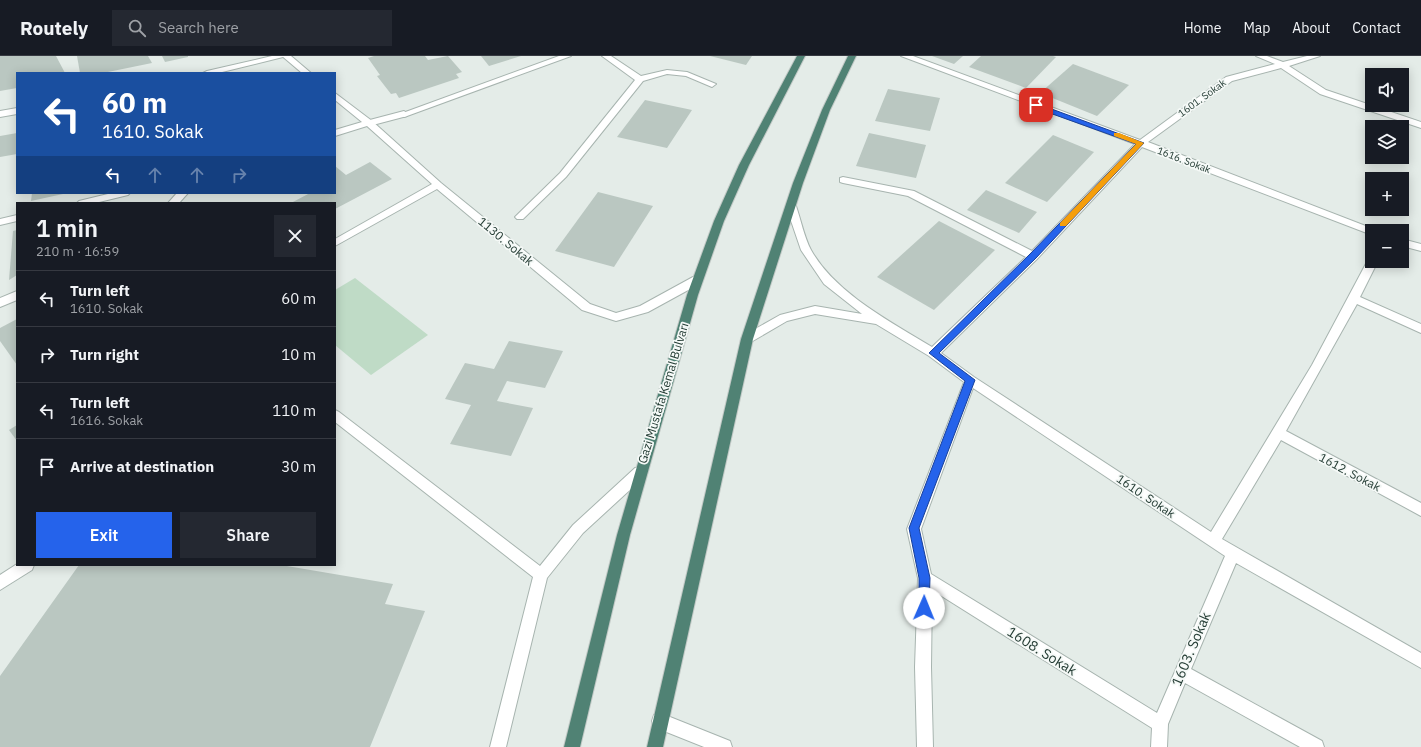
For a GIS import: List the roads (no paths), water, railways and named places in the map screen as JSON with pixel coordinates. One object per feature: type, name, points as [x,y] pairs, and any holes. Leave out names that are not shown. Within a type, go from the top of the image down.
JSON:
[{"type":"highway","name":"Gazi Mustafa Kemal Bulvarı","points":[[572,747],[589,670],[640,472],[697,280],[741,171],[771,108],[801,56]]},
{"type":"highway","points":[[656,747],[660,721],[747,339],[791,206],[826,110],[852,56]]},
{"type":"street","points":[[211,72],[272,57],[283,56]]},
{"type":"street","points":[[286,56],[306,72]]},
{"type":"street","points":[[336,133],[404,114],[567,56]]},
{"type":"street","points":[[606,56],[640,79]]},
{"type":"street","name":"1616. Sokak","points":[[905,56],[1141,143],[1365,229]]},
{"type":"street","points":[[1260,56],[1281,64],[1323,92],[1421,125]]},
{"type":"street","name":"1601. Sokak","points":[[933,353],[1033,256],[1141,143],[1229,79],[1281,64],[1316,56]]},
{"type":"street","points":[[520,217],[563,176],[640,79],[667,72],[687,74],[712,84]]},
{"type":"street","name":"1130. Sokak","points":[[336,97],[369,123],[438,185],[586,307],[616,317],[644,309],[697,280]]},
{"type":"street","points":[[0,114],[16,111]]},
{"type":"street","points":[[842,180],[911,193],[1033,256]]},
{"type":"street","points":[[336,242],[438,185]]},
{"type":"street","points":[[86,202],[121,194]]},
{"type":"street","points":[[174,202],[182,194]]},
{"type":"street","points":[[791,206],[806,250],[828,281],[878,320]]},
{"type":"street","points":[[0,222],[16,218]]},
{"type":"street","points":[[1409,244],[1421,248]]},
{"type":"street","points":[[1213,541],[1278,433],[1355,299],[1370,268]]},
{"type":"street","points":[[0,303],[16,295]]},
{"type":"street","points":[[1355,299],[1421,329]]},
{"type":"street","points":[[747,339],[784,318],[815,310],[878,320]]},
{"type":"street","name":"1610. Sokak","points":[[878,320],[933,353],[970,380],[1233,554],[1421,661]]},
{"type":"street","points":[[926,747],[923,667],[925,578],[914,528],[970,380]]},
{"type":"street","points":[[336,416],[540,575]]},
{"type":"street","name":"1612. Sokak","points":[[1278,433],[1421,510]]},
{"type":"street","points":[[498,747],[540,575],[578,529],[640,472]]},
{"type":"street","name":"1603. Sokak","points":[[1159,747],[1160,724],[1181,672],[1233,554]]},
{"type":"street","points":[[0,583],[26,566]]},
{"type":"street","name":"1608. Sokak","points":[[925,578],[1160,724]]},
{"type":"street","points":[[1181,672],[1316,747]]},
{"type":"street","points":[[660,721],[724,747]]}]
